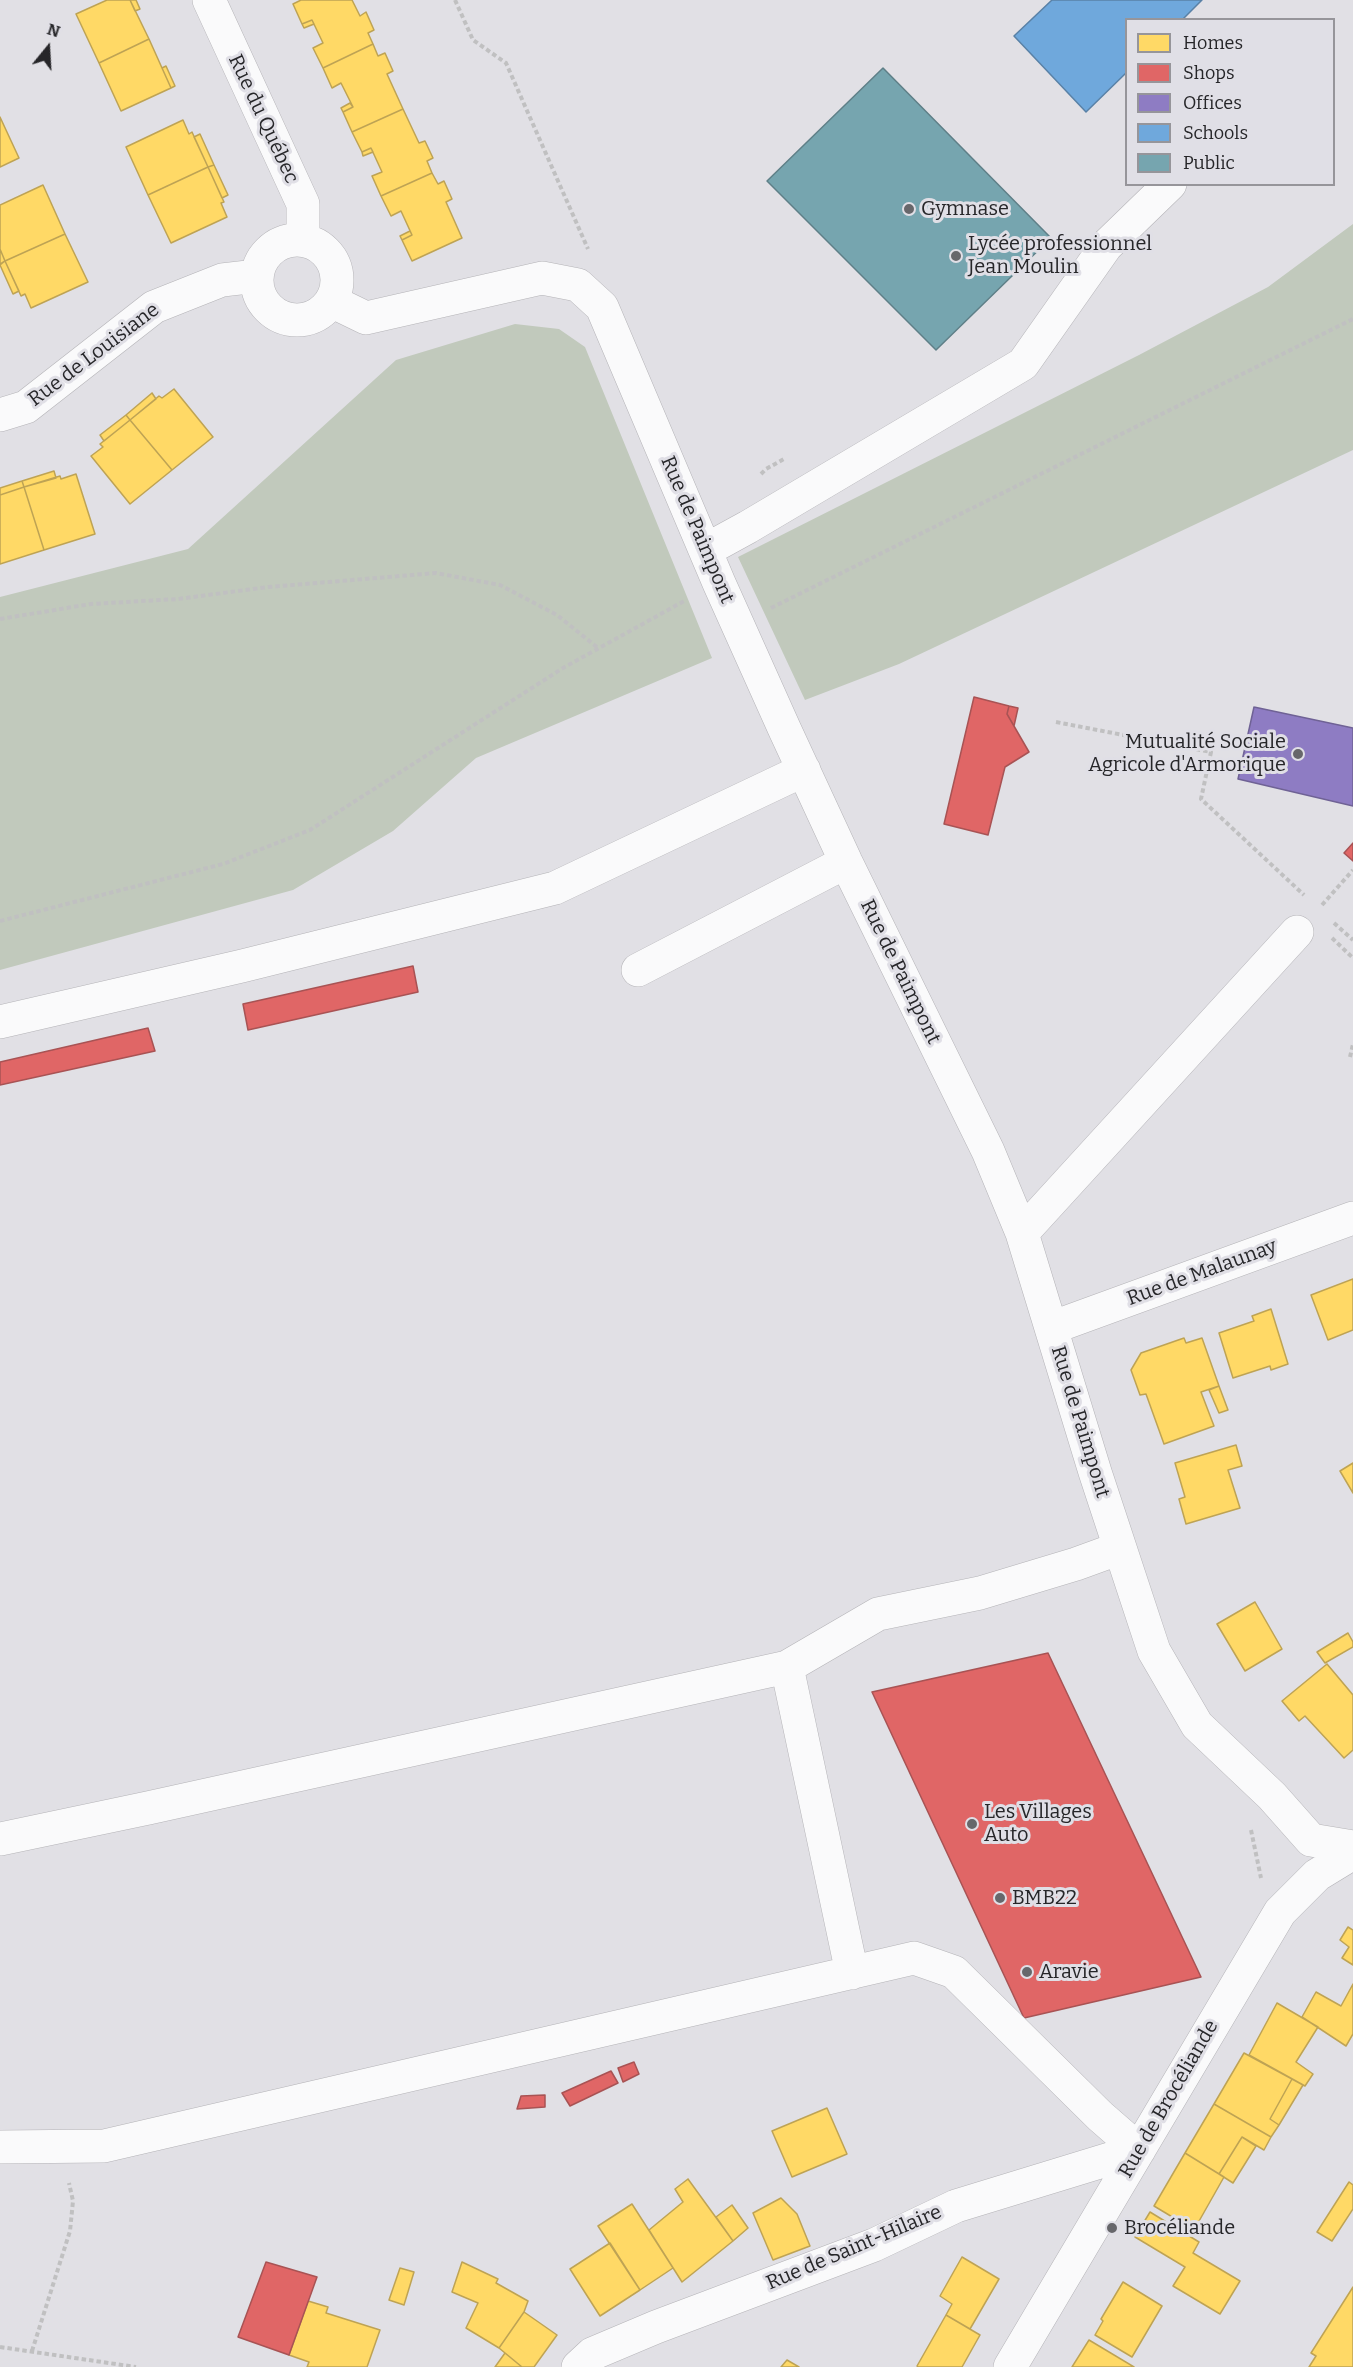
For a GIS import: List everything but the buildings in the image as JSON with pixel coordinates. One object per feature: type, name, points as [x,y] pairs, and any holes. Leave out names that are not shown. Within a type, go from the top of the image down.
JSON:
[{"type":"street","name":"Rue du Québec","points":[[209,0],[303,204],[303,240]]},
{"type":"street","points":[[706,550],[1023,364],[1106,246],[1168,186]]},
{"type":"street","points":[[303,240],[315,244],[326,252],[337,276],[336,289],[331,301],[322,311],[297,320],[284,318],[272,311],[263,301],[258,289],[257,276],[260,263],[268,252],[284,243],[303,240]]},
{"type":"street","name":"Rue de Louisiane","points":[[0,415],[26,407],[154,307],[222,280],[257,276]]},
{"type":"street","name":"Rue de Paimpont","points":[[331,301],[366,318],[542,278],[578,285],[602,307],[719,583],[846,862],[988,1151],[1022,1233],[1154,1651],[1197,1725],[1272,1796],[1311,1840],[1353,1847]]},
{"type":"street","points":[[0,1022],[242,966],[555,888],[804,770]]},
{"type":"street","points":[[638,970],[846,862]]},
{"type":"street","points":[[1022,1233],[1308,920]]},
{"type":"street","name":"Rue de Malaunay","points":[[1051,1328],[1353,1218]]},
{"type":"street","points":[[0,1839],[159,1806],[787,1666],[878,1614],[980,1593],[1120,1548]]},
{"type":"street","points":[[787,1666],[852,1973]]},
{"type":"street","name":"Rue de Brocéliande","points":[[1010,2367],[1280,1912],[1317,1875],[1353,1853]]},
{"type":"street","points":[[0,2147],[104,2146],[914,1958],[954,1972],[1100,2116],[1139,2150]]},
{"type":"street","name":"Rue de Saint-Hilaire","points":[[578,2367],[592,2354],[874,2245],[956,2205],[1139,2150]]},
{"type":"path","points":[[455,0],[473,40],[506,63],[598,271],[602,307]]},
{"type":"path","points":[[738,624],[1353,319]]},
{"type":"path","points":[[759,477],[766,469],[786,458]]},
{"type":"path","points":[[0,619],[91,604],[178,599],[268,587],[436,573],[500,585],[557,615],[598,648]]},
{"type":"path","points":[[0,921],[223,864],[310,830],[563,668],[719,583]]},
{"type":"path","points":[[1056,722],[1211,752],[1201,799],[1308,920],[1353,940]]},
{"type":"path","points":[[1308,920],[1353,870]]},
{"type":"path","points":[[1350,1057],[1353,1044]]},
{"type":"path","points":[[32,2351],[70,2231],[73,2201],[63,2146]]},
{"type":"path","points":[[0,2347],[136,2367]]},
{"type":"shaded area","points":[[1353,224],[1353,450],[899,664],[805,700],[738,557],[1139,355],[1268,287]]},
{"type":"shaded area","points":[[515,324],[559,329],[585,347],[712,658],[476,758],[393,831],[293,890],[0,970],[0,597],[188,549],[396,360]]},
{"type":"place","name":"Gymnase","points":[[909,209]]},
{"type":"place","name":"Lycée professionnel Jean Moulin","points":[[956,256]]},
{"type":"place","name":"Mutualité Sociale Agricole d'Armorique","points":[[1298,754]]},
{"type":"place","name":"Les Villages Auto","points":[[972,1824]]},
{"type":"place","name":"BMB22","points":[[1000,1898]]},
{"type":"place","name":"Aravie","points":[[1027,1972]]},
{"type":"place","name":"Brocéliande","points":[[1112,2228]]}]
